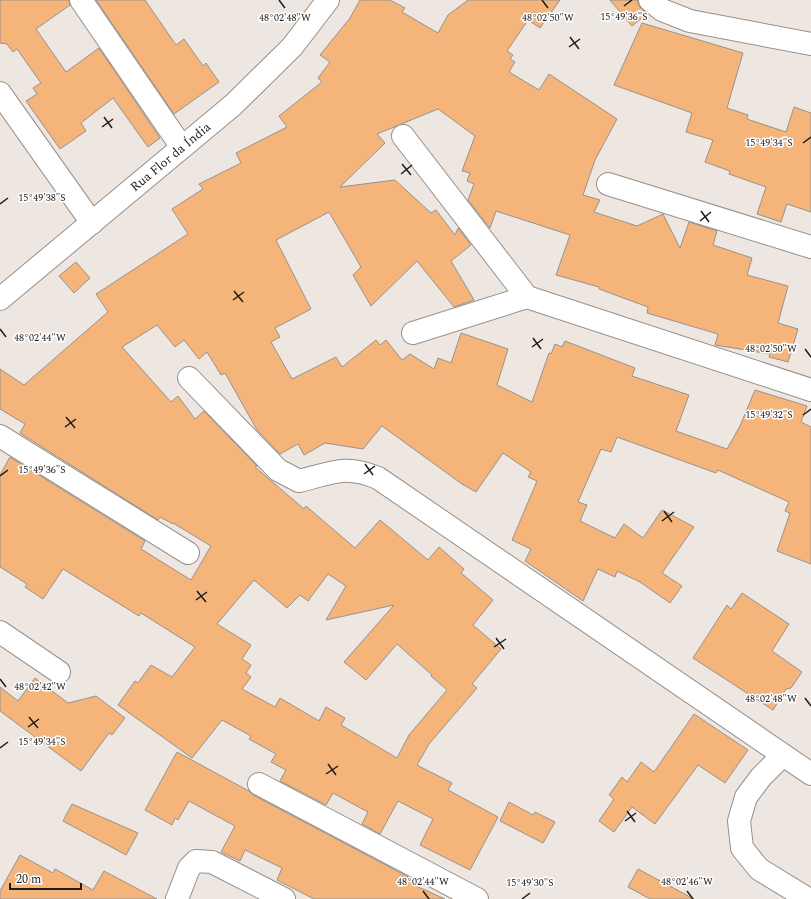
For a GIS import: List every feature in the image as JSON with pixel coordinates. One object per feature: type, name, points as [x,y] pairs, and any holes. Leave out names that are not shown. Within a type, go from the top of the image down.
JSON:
[{"type":"street","points":[[81,0],[181,146]]},
{"type":"street","name":"Rua Flor da Índia","points":[[0,299],[233,104],[287,52],[328,0]]},
{"type":"street","points":[[650,0],[662,10],[690,21],[811,44]]},
{"type":"street","points":[[0,93],[92,223]]},
{"type":"street","points":[[403,136],[527,297],[811,390]]},
{"type":"street","points":[[608,184],[811,247]]},
{"type":"street","points":[[413,333],[527,297]]},
{"type":"street","points":[[189,378],[278,470],[299,480],[342,470],[361,471],[378,478],[782,756],[811,774]]},
{"type":"street","points":[[0,436],[188,553]]},
{"type":"street","points":[[0,632],[59,672]]},
{"type":"street","points":[[782,756],[761,777],[746,797],[739,821],[742,848],[759,869],[808,899]]},
{"type":"street","points":[[259,784],[477,899]]},
{"type":"street","points":[[178,899],[189,868],[196,861],[212,862],[284,899]]},
{"type":"building","points":[[0,0],[69,0],[70,5],[36,29],[66,72],[99,48],[160,138],[148,147],[113,98],[81,123],[86,131],[60,149],[26,101],[37,94],[33,88],[41,83],[17,49],[13,52],[7,44],[0,43]]},
{"type":"building","points":[[96,0],[145,0],[176,45],[184,39],[203,66],[206,63],[219,82],[174,114]]},
{"type":"building","points":[[360,0],[390,0],[405,8],[402,12],[438,33],[448,15],[468,0],[560,0],[540,28],[528,20],[507,51],[513,55],[510,59],[515,62],[509,72],[539,90],[549,74],[617,119],[595,160],[583,195],[600,200],[594,212],[637,226],[663,214],[680,248],[689,222],[717,231],[713,245],[752,258],[747,275],[788,286],[778,323],[798,329],[788,362],[769,357],[770,354],[715,345],[718,334],[647,313],[648,307],[599,289],[599,287],[556,275],[570,235],[496,211],[490,228],[468,200],[474,184],[467,181],[470,173],[462,171],[475,136],[438,109],[377,134],[385,143],[340,187],[395,180],[431,213],[436,210],[455,235],[458,228],[471,245],[451,261],[474,300],[454,307],[417,261],[371,306],[353,275],[361,267],[329,212],[276,240],[311,309],[275,328],[280,337],[271,342],[292,379],[336,357],[342,367],[376,340],[380,345],[386,340],[402,360],[410,354],[434,369],[438,358],[451,363],[461,333],[508,349],[497,385],[532,402],[549,353],[551,354],[555,344],[562,347],[565,341],[635,368],[632,376],[689,395],[676,431],[727,449],[740,426],[755,390],[807,406],[801,422],[811,427],[811,564],[777,551],[790,513],[785,511],[789,502],[718,470],[716,473],[617,437],[611,452],[601,449],[578,502],[587,505],[580,521],[615,538],[624,524],[643,538],[662,510],[694,527],[662,573],[682,586],[670,603],[640,582],[617,571],[615,577],[598,569],[583,601],[525,561],[531,549],[512,540],[537,481],[528,477],[531,472],[503,453],[476,492],[462,484],[382,426],[363,449],[325,443],[304,455],[298,444],[280,454],[257,430],[225,373],[221,375],[207,352],[199,359],[184,340],[175,347],[157,325],[122,347],[171,402],[178,396],[195,419],[204,411],[257,466],[255,467],[304,509],[306,506],[355,548],[380,520],[428,560],[439,547],[464,569],[461,573],[493,600],[473,625],[501,649],[472,684],[477,688],[429,744],[417,765],[452,783],[448,790],[498,817],[470,870],[420,845],[433,819],[398,801],[380,834],[362,824],[368,812],[333,793],[326,805],[280,781],[286,770],[271,762],[276,754],[249,739],[251,736],[222,720],[192,758],[118,705],[135,681],[138,683],[151,665],[172,677],[195,647],[141,613],[139,616],[63,569],[43,599],[25,587],[27,584],[0,567],[0,475],[10,457],[145,541],[141,549],[191,580],[211,546],[173,523],[160,517],[158,520],[20,433],[25,424],[0,409],[0,369],[24,385],[108,312],[96,294],[188,234],[172,209],[203,189],[199,184],[241,163],[236,153],[287,127],[279,116],[322,82],[318,78],[330,62],[320,55],[350,18]],"holes":[[[328,574],[346,586],[326,620],[394,605],[344,662],[366,680],[397,644],[447,690],[409,735],[397,758],[341,725],[345,718],[326,707],[319,721],[280,698],[275,707],[242,689],[251,677],[246,673],[251,665],[242,659],[251,645],[217,624],[254,580],[287,608],[300,595],[308,601]]]},
{"type":"building","points":[[610,0],[638,0],[638,5],[647,14],[632,26]]},
{"type":"building","points":[[642,23],[743,53],[727,108],[748,115],[747,119],[786,132],[794,107],[811,113],[811,212],[787,204],[781,222],[757,214],[766,187],[729,174],[730,171],[705,162],[713,140],[686,132],[692,113],[614,85]]},
{"type":"building","points":[[76,262],[90,278],[74,293],[59,276]]},
{"type":"building","points":[[742,593],[789,624],[772,651],[802,672],[791,688],[786,689],[773,710],[693,658],[727,605],[731,609]]},
{"type":"building","points":[[35,678],[68,703],[96,696],[125,718],[112,735],[109,733],[81,771],[0,711],[0,687],[18,701]]},
{"type":"building","points":[[694,714],[748,750],[725,783],[698,765],[655,824],[632,807],[614,832],[599,821],[614,799],[609,795],[622,777],[627,782],[641,762],[654,772]]},
{"type":"building","points":[[177,752],[249,791],[253,795],[416,881],[414,885],[445,899],[314,899],[277,880],[282,868],[245,850],[240,861],[221,852],[235,826],[189,801],[178,820],[175,818],[172,825],[145,810]]},
{"type":"building","points":[[509,802],[533,815],[535,812],[555,822],[543,843],[500,821]]},
{"type":"building","points":[[72,804],[138,833],[126,855],[63,821]]},
{"type":"building","points":[[20,855],[53,873],[55,869],[93,890],[104,871],[157,899],[0,899],[0,891]]},
{"type":"building","points":[[638,869],[694,899],[650,899],[628,887]]}]
